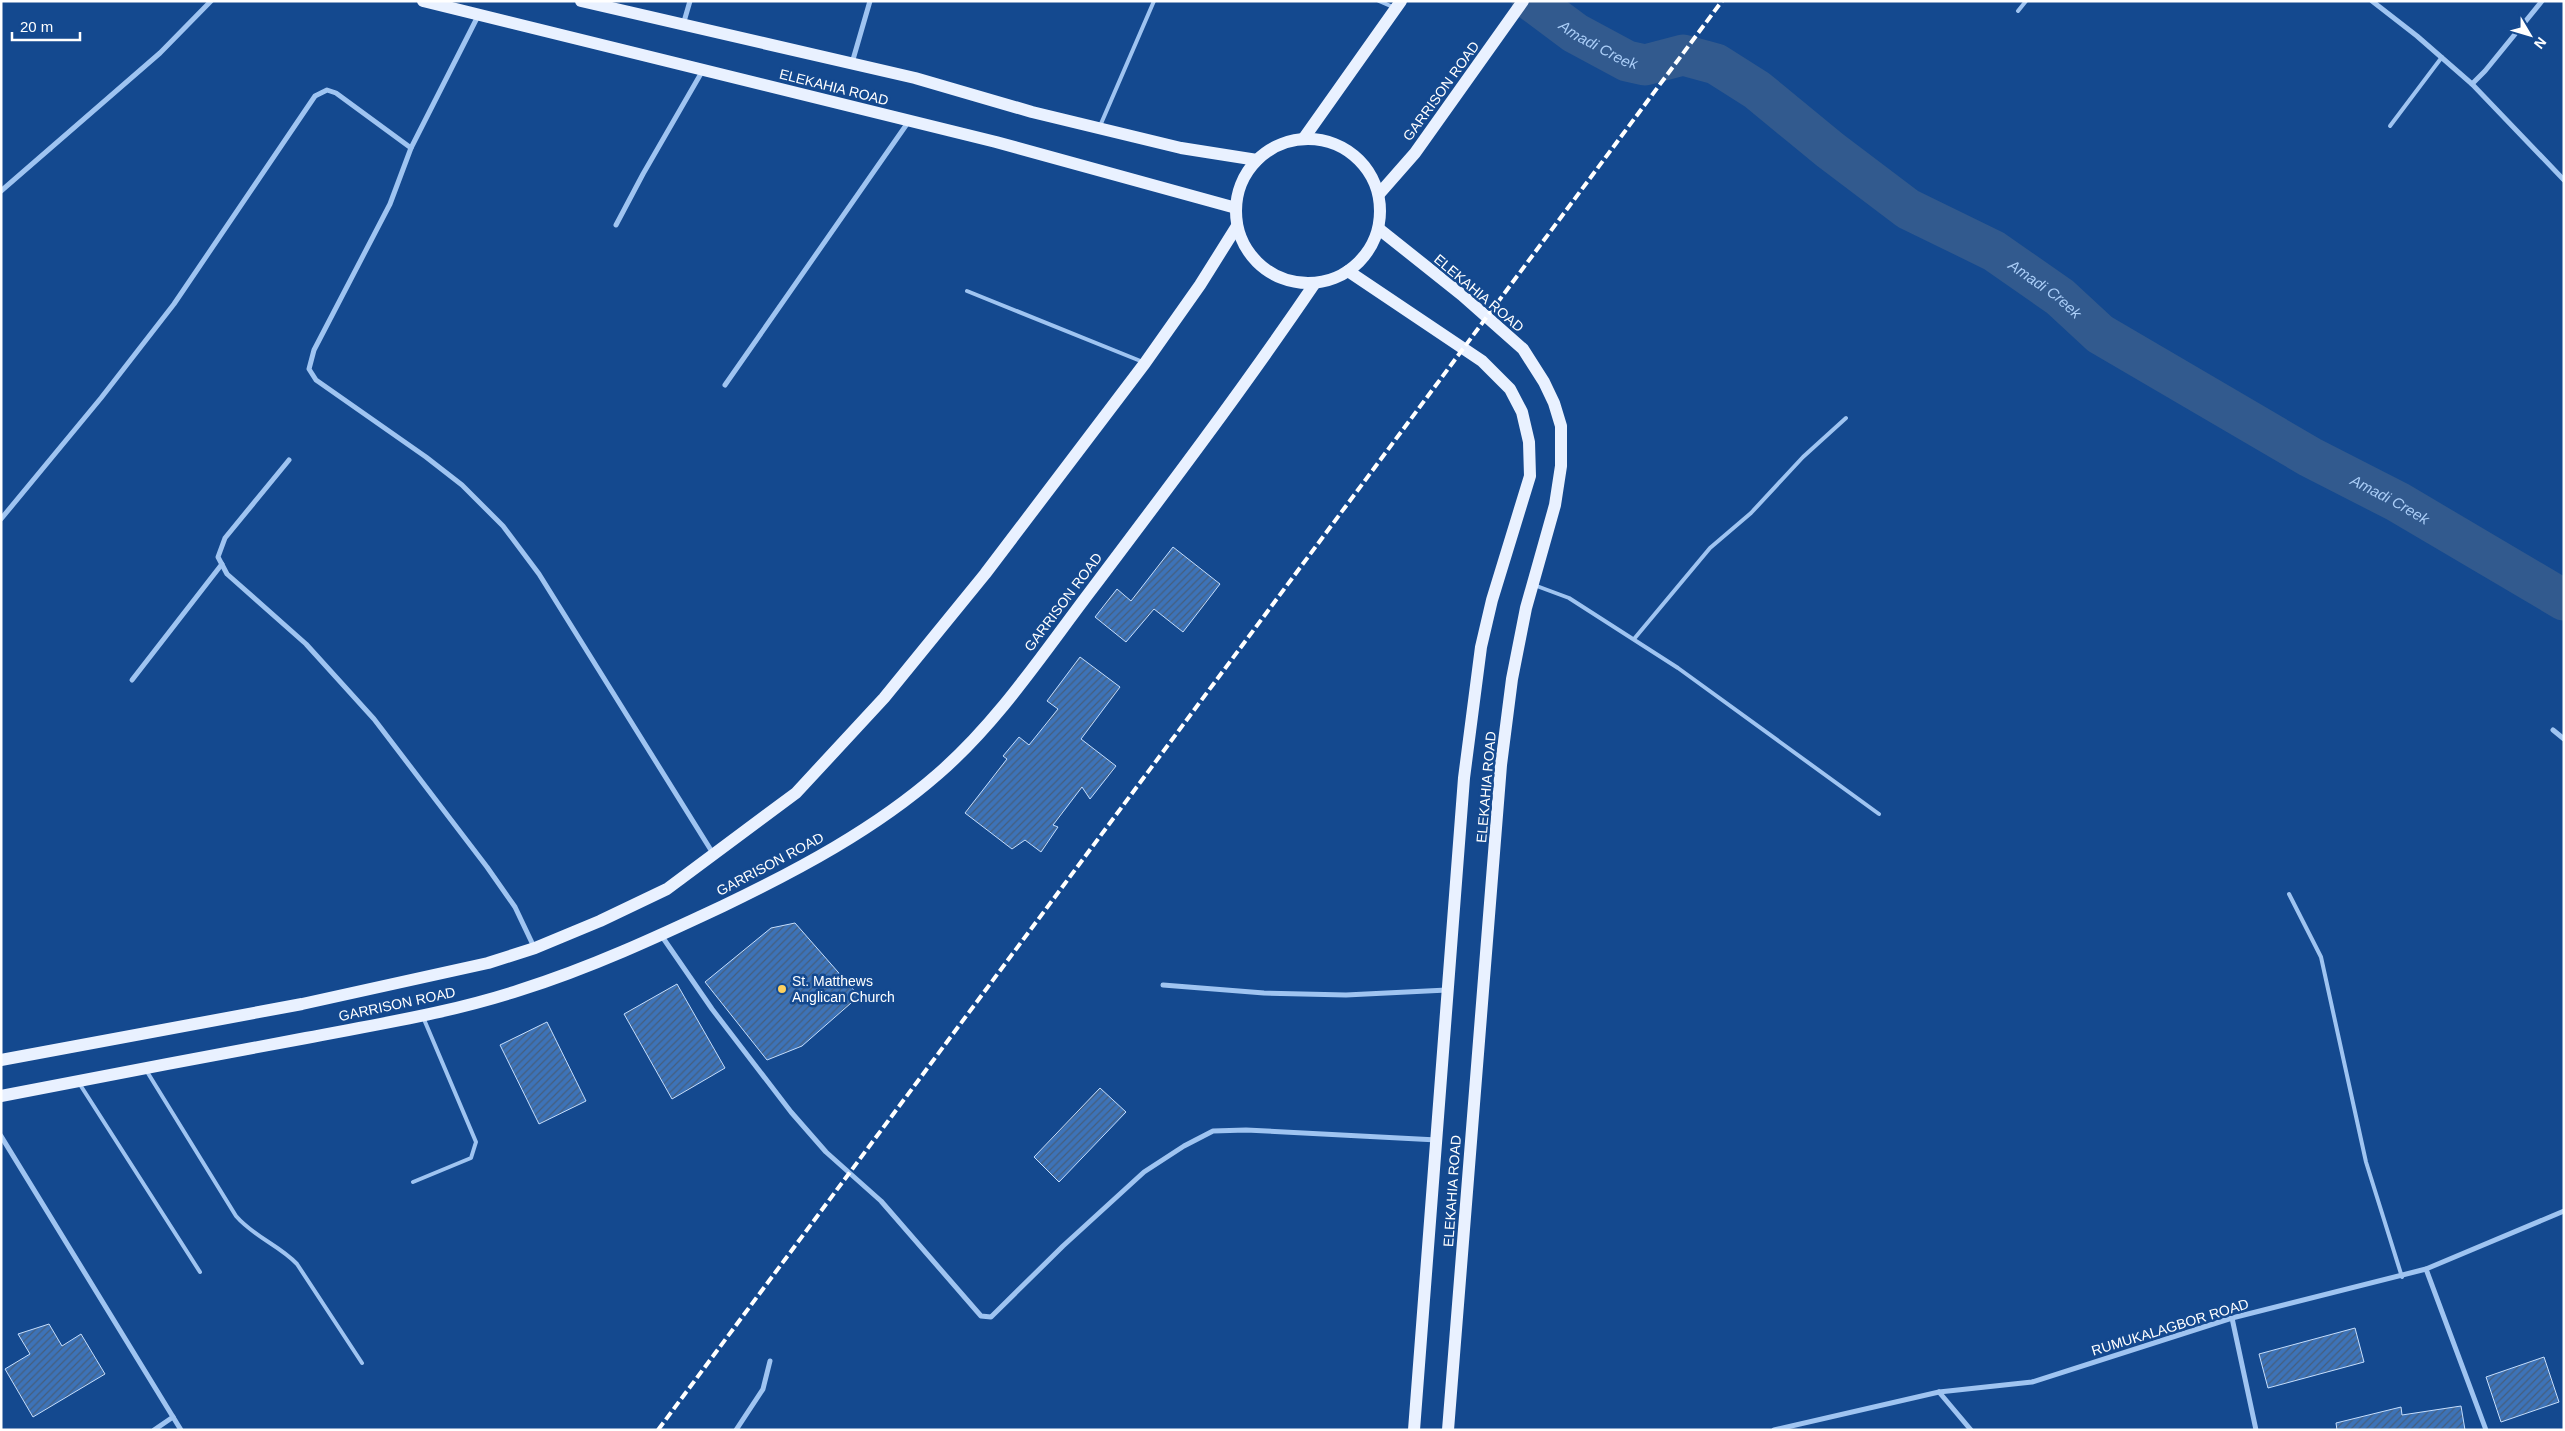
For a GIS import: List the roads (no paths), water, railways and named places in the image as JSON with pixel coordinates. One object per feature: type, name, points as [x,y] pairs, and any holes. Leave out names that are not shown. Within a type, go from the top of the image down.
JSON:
[{"type":"main road","name":"ELEKAHIA ROAD","points":[[423,1],[1111,172],[1236,208]]},
{"type":"main road","name":"ELEKAHIA ROAD","points":[[581,1],[915,78],[1032,112],[1180,148],[1256,160]]},
{"type":"main road","name":"GARRISON ROAD","points":[[1379,194],[1415,153],[1523,1]]},
{"type":"main road","points":[[1304,138],[1398,5]]},
{"type":"main road","points":[[1304,138],[1330,142],[1354,154],[1370,172],[1379,194],[1381,211],[1379,229],[1367,252],[1348,271],[1332,280],[1315,283],[1297,283],[1280,278],[1265,270],[1242,243],[1237,226],[1238,190],[1256,160],[1279,146],[1304,138]]},
{"type":"main road","name":"GARRISON ROAD","points":[[1,1060],[302,1004],[488,963],[535,948],[600,921],[667,889],[796,793],[884,698],[985,574],[1145,363],[1200,285],[1237,226]]},
{"type":"main road","name":"ELEKAHIA ROAD","points":[[1379,229],[1475,306],[1523,350],[1544,382],[1554,402],[1561,426],[1561,466],[1554,506],[1532,584],[1512,679],[1501,764],[1448,1430]]},
{"type":"main road","name":"ELEKAHIA ROAD","points":[[1348,271],[1482,361],[1510,389],[1522,412],[1529,442],[1530,476],[1492,600],[1481,647],[1471,710],[1447,990],[1414,1430]]},
{"type":"main road","name":"GARRISON ROAD","points":[[1,1096],[423,1017],[517,992],[584,968],[661,935],[774,882],[845,840],[897,807],[939,774],[972,742],[1015,689],[1201,444],[1315,283]]},
{"type":"street","points":[[1,191],[160,52],[211,1]]},
{"type":"street","points":[[683,26],[690,1]]},
{"type":"street","points":[[852,64],[870,1]]},
{"type":"street","points":[[2372,1],[2442,57],[2472,84],[2564,180]]},
{"type":"street","points":[[2472,84],[2486,71],[2542,1]]},
{"type":"street","points":[[478,15],[410,148],[390,204],[314,350],[309,363],[311,374],[462,485],[503,526],[539,574],[714,855]]},
{"type":"street","points":[[616,225],[703,70]]},
{"type":"street","points":[[1,518],[101,398],[174,304],[315,96],[327,90],[336,93],[410,148]]},
{"type":"street","points":[[725,385],[909,121]]},
{"type":"street","points":[[289,460],[225,538],[218,557],[227,574],[306,644],[374,719],[488,867],[515,907],[535,948]]},
{"type":"street","points":[[132,680],[222,564]]},
{"type":"street","points":[[2553,730],[2564,739]]},
{"type":"street","points":[[661,935],[712,1009],[791,1112],[826,1152],[882,1201],[981,1316],[991,1317],[1062,1246],[1144,1172],[1184,1146],[1213,1131],[1246,1130],[1437,1140]]},
{"type":"street","points":[[1163,985],[1264,993],[1346,995],[1447,990]]},
{"type":"street","points":[[1,1136],[181,1430]]},
{"type":"street","name":"RUMUKALAGBOR ROAD","points":[[1774,1430],[1939,1392],[2032,1382],[2232,1318],[2426,1270],[2564,1211]]},
{"type":"street","points":[[2426,1270],[2486,1430]]},
{"type":"street","points":[[2232,1318],[2256,1430]]},
{"type":"street","points":[[736,1430],[763,1389],[770,1361]]},
{"type":"street","points":[[1939,1392],[1971,1430]]},
{"type":"street","points":[[154,1430],[173,1417]]},
{"type":"lane","points":[[1100,128],[1154,1]]},
{"type":"lane","points":[[1379,1],[1398,5]]},
{"type":"lane","points":[[2018,11],[2026,1]]},
{"type":"lane","points":[[2390,126],[2442,57]]},
{"type":"lane","points":[[967,291],[1145,363]]},
{"type":"lane","points":[[1634,640],[1710,548],[1751,513],[1803,457],[1846,418]]},
{"type":"lane","points":[[1532,584],[1570,598],[1678,668],[1879,814]]},
{"type":"lane","points":[[2289,894],[2321,957],[2366,1162],[2402,1277]]},
{"type":"lane","points":[[413,1182],[471,1158],[476,1142],[423,1017]]},
{"type":"lane","points":[[145,1068],[236,1216],[247,1228],[287,1253],[297,1264],[362,1363]]},
{"type":"lane","points":[[78,1081],[200,1272]]},
{"type":"water","points":[[1511,1],[1554,1],[1629,57],[1624,65],[1567,43]]},
{"type":"waterway","name":"Amadi Creek","points":[[1532,1],[1575,33],[1627,61],[1645,65],[1683,55],[1716,64],[1757,90],[1830,150],[1908,209],[1994,251],[2060,297],[2100,334],[2310,457],[2398,502],[2564,600]]},
{"type":"railway","points":[[658,1430],[1722,1]]},
{"type":"place","name":"St. Matthews Anglican Church","points":[[782,989]]}]
